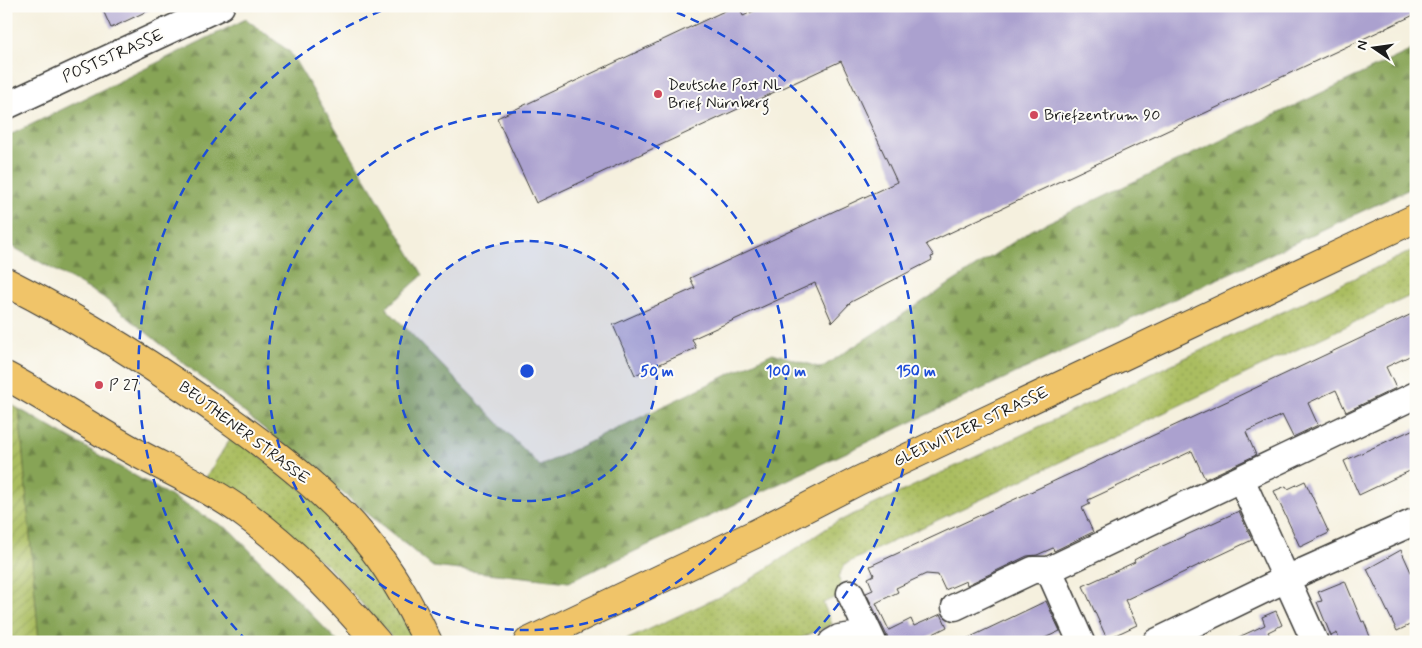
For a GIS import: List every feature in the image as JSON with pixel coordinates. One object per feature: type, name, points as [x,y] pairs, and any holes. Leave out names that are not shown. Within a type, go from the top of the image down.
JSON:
[{"type":"main road","name":"GLEIWITZER STRASSE","points":[[528,642],[755,534],[858,481],[1416,218]]},
{"type":"main road","name":"BEUTHENER STRASSE","points":[[6,282],[95,330],[162,372],[297,471],[331,501],[365,539],[403,593],[428,642]]},
{"type":"main road","points":[[6,376],[137,452],[214,493],[246,515],[277,540],[312,573],[377,642]]},
{"type":"street","name":"POSTSTRASSE","points":[[6,106],[221,6]]},
{"type":"street","points":[[955,607],[1034,570],[1049,570],[1416,395]]},
{"type":"street","points":[[1241,479],[1315,642]]},
{"type":"street","points":[[1156,642],[1286,579],[1416,520]]},
{"type":"street","points":[[1049,570],[1081,642]]},
{"type":"street","points":[[832,642],[840,638],[871,638],[850,593]]},
{"type":"green space","points":[[246,19],[290,52],[423,275],[386,308],[540,466],[773,353],[821,368],[1032,230],[1416,48],[1416,186],[569,582],[433,567],[103,297],[13,247],[6,211],[6,137]]},
{"type":"green space","points":[[1416,249],[1416,293],[845,564],[838,577],[845,593],[823,603],[832,624],[792,642],[622,642],[738,588],[833,524]]},
{"type":"green space","points":[[6,402],[19,409],[39,642],[6,642]]},
{"type":"green space","points":[[19,409],[231,531],[338,642],[39,642]]},
{"type":"green space","points":[[233,434],[310,496],[357,543],[418,642],[396,642],[328,566],[284,533],[205,479]]},
{"type":"building","points":[[101,6],[158,6],[111,28]]},
{"type":"building","points":[[735,6],[739,6],[743,16],[765,6],[1416,6],[1416,14],[926,244],[934,256],[931,257],[932,260],[851,302],[832,322],[815,283],[692,339],[696,348],[635,375],[613,325],[695,288],[690,278],[897,182],[841,61],[536,203],[497,118]]},
{"type":"building","points":[[1416,312],[1416,353],[1386,367],[1396,388],[1346,412],[1336,390],[1308,403],[1318,425],[1293,437],[1282,415],[1246,432],[1256,455],[1205,479],[1192,451],[1088,500],[1090,504],[1082,508],[1093,532],[1054,551],[1053,548],[1037,555],[1027,556],[967,585],[966,581],[945,590],[938,575],[926,574],[896,588],[898,592],[876,603],[889,630],[911,619],[914,626],[941,614],[947,627],[917,642],[888,642],[887,636],[866,593],[873,590],[868,578],[874,575],[870,566]]},
{"type":"building","points":[[1416,428],[1416,468],[1359,495],[1344,461]]},
{"type":"building","points":[[1305,481],[1329,533],[1300,547],[1274,491],[1286,486],[1288,489]]},
{"type":"building","points":[[1239,511],[1252,540],[1125,600],[1137,625],[1107,639],[1083,586],[1135,562],[1134,560],[1143,555]]},
{"type":"building","points":[[1401,550],[1416,583],[1416,622],[1397,631],[1367,569]]},
{"type":"building","points":[[1345,581],[1372,642],[1340,642],[1337,633],[1331,636],[1317,602],[1322,601],[1318,592]]},
{"type":"building","points":[[1046,601],[1060,631],[1036,642],[960,642]]},
{"type":"building","points":[[1276,611],[1282,625],[1268,632],[1273,642],[1228,642],[1265,625],[1262,617]]},
{"type":"place","name":"Deutsche Post NL Brief Nürnberg","points":[[658,94]]},
{"type":"place","name":"Briefzentrum 90","points":[[1034,115]]},
{"type":"place","name":"P 27","points":[[99,385]]}]
